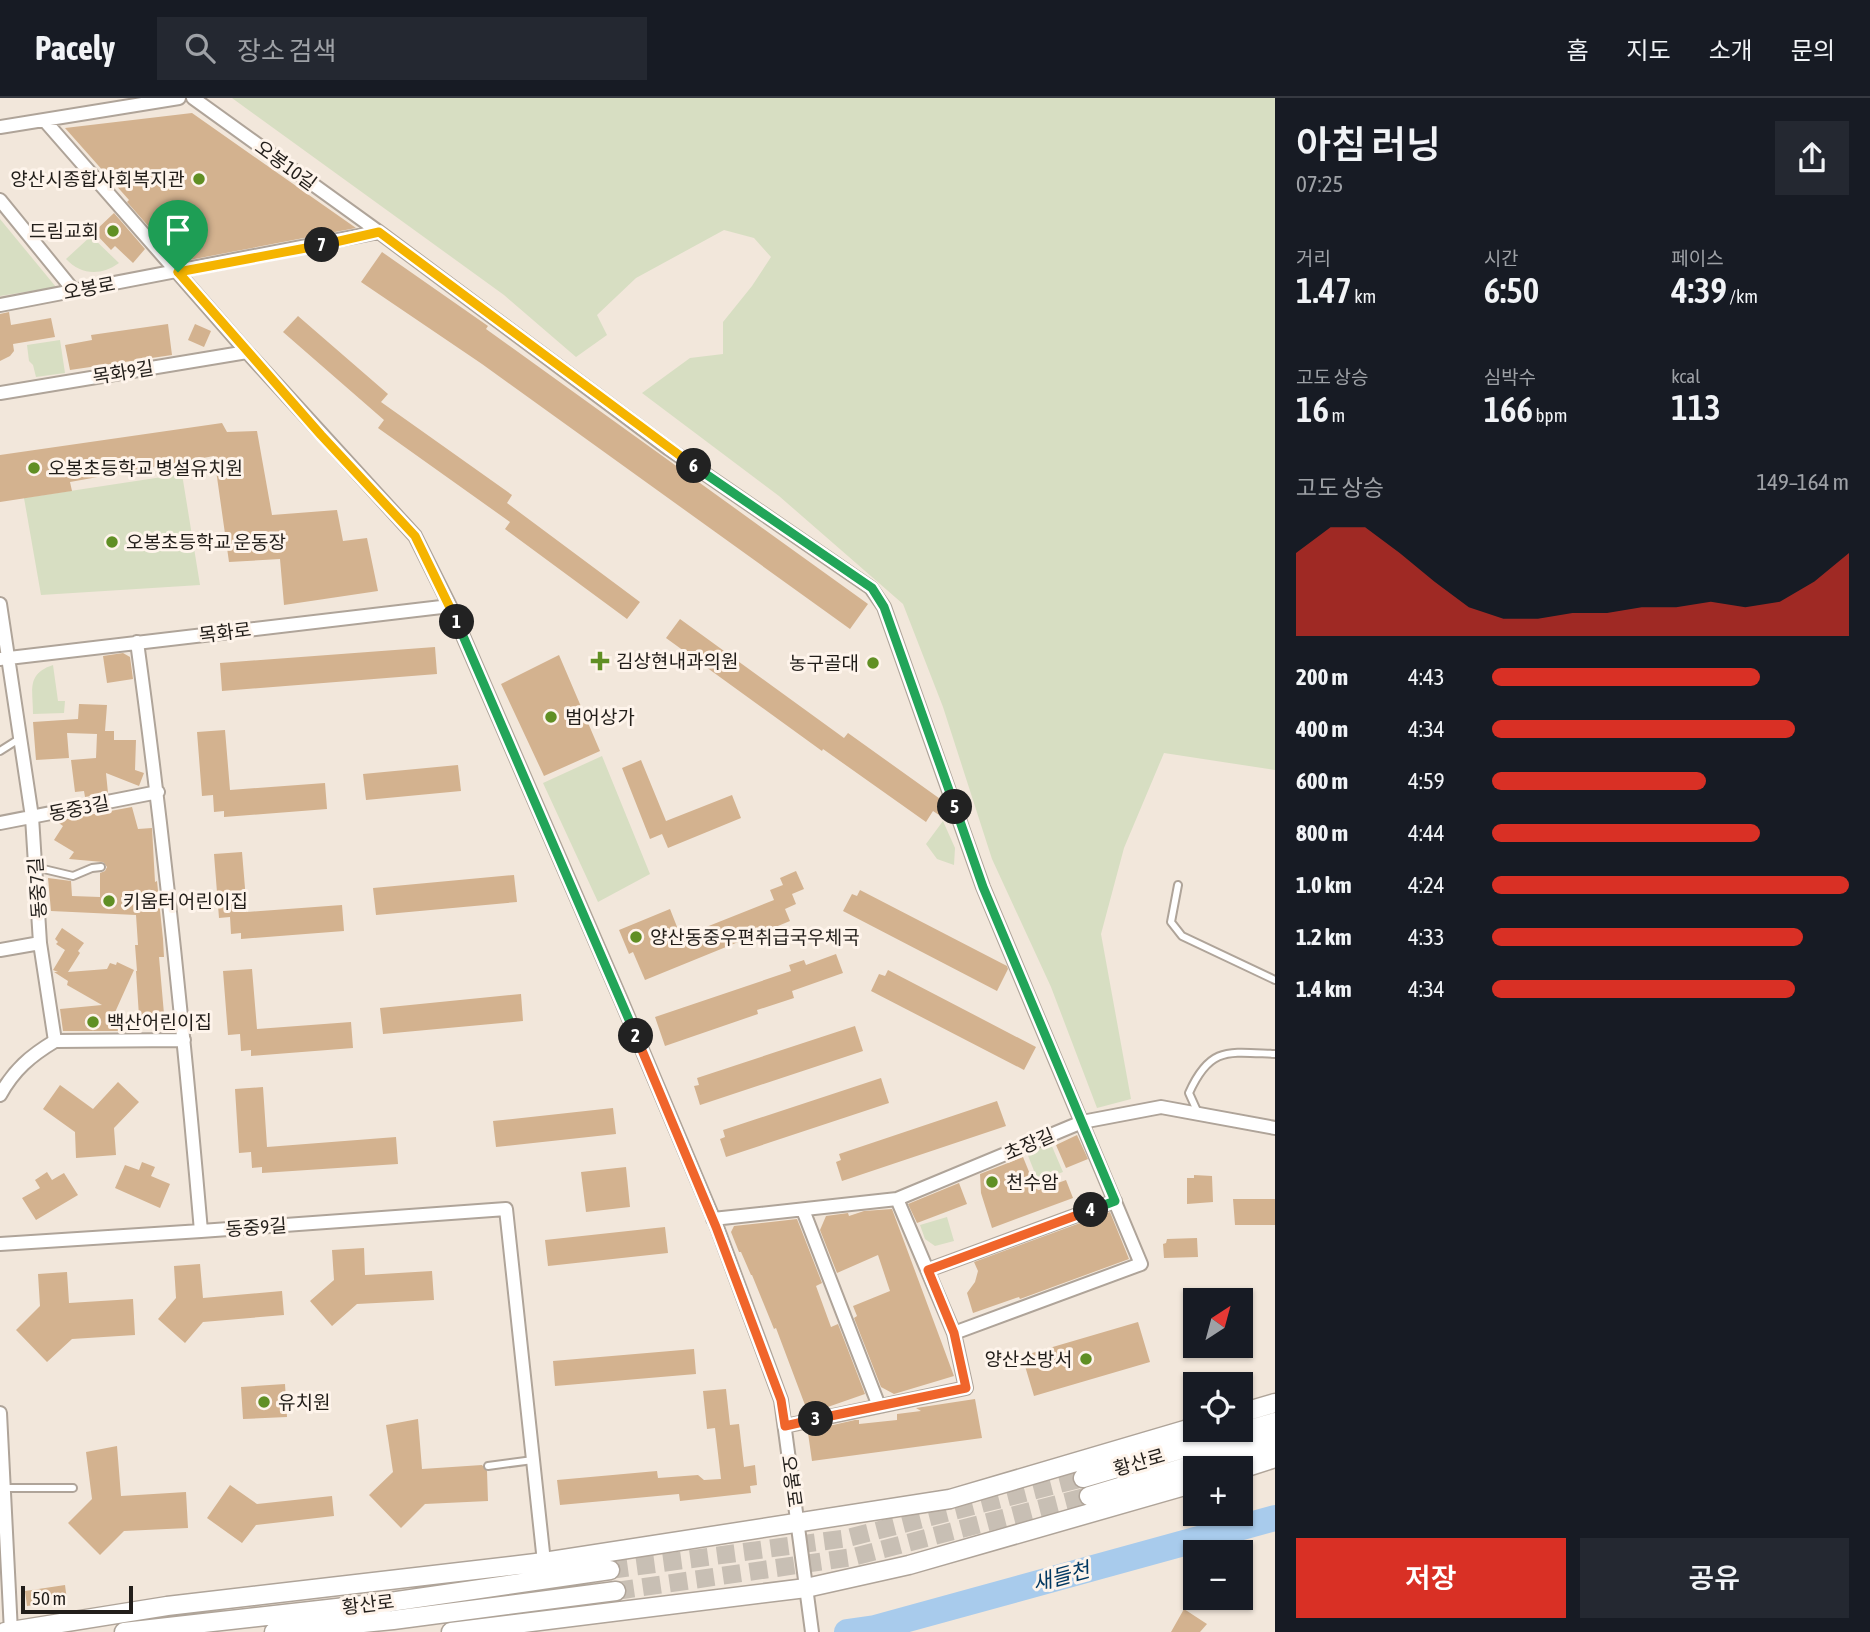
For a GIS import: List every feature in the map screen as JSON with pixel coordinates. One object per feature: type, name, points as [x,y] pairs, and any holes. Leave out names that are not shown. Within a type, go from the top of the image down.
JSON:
[{"type":"main road","points":[[1253,1409],[1275,1403]]},
{"type":"main road","name":"황산로","points":[[1083,1478],[1275,1422]]},
{"type":"main road","points":[[5,1632],[167,1606],[544,1562],[798,1524],[975,1493],[1183,1431]]},
{"type":"main road","name":"황산로","points":[[1089,1496],[1275,1440]]},
{"type":"main road","points":[[1253,1465],[1275,1458]]},
{"type":"main road","points":[[451,1632],[806,1588],[909,1565],[1183,1486]]},
{"type":"main road","name":"황산로","points":[[124,1632],[390,1602],[610,1570]]},
{"type":"main road","name":"황산로","points":[[274,1632],[393,1620],[616,1591]]},
{"type":"street","points":[[0,127],[180,98]]},
{"type":"street","name":"오봉10길","points":[[193,98],[379,232]]},
{"type":"street","points":[[45,121],[178,272]]},
{"type":"street","points":[[0,200],[74,291]]},
{"type":"street","points":[[379,232],[669,449],[872,588],[884,607],[983,887],[1141,1264],[954,1333]]},
{"type":"street","name":"오봉로","points":[[0,305],[379,232]]},
{"type":"street","name":"오봉로","points":[[178,272],[415,536],[450,606],[713,1219],[781,1400],[812,1632]]},
{"type":"street","name":"목화9길","points":[[0,393],[247,352]]},
{"type":"street","points":[[0,604],[4,658]]},
{"type":"street","name":"목화로","points":[[4,658],[450,606]]},
{"type":"street","name":"동중9길","points":[[137,642],[158,792],[201,1231],[506,1209],[544,1562]]},
{"type":"street","name":"동중7길","points":[[4,658],[32,817],[40,943],[55,1041]]},
{"type":"street","name":"동중3길","points":[[0,822],[158,792]]},
{"type":"street","points":[[0,950],[40,943]]},
{"type":"street","points":[[0,1095],[11,1076],[35,1053],[55,1041],[184,1040]]},
{"type":"street","name":"초장길","points":[[713,1219],[897,1199],[1082,1122],[1161,1107],[1275,1128]]},
{"type":"street","points":[[785,1426],[966,1388],[954,1333],[897,1199]]},
{"type":"street","points":[[928,1270],[1115,1201]]},
{"type":"street","points":[[803,1210],[879,1406]]},
{"type":"street","points":[[0,1244],[201,1231]]},
{"type":"street","points":[[0,1413],[11,1632]]},
{"type":"lane","points":[[0,751],[20,738]]},
{"type":"lane","points":[[35,867],[73,876],[102,867]]},
{"type":"lane","points":[[1178,885],[1171,922],[1182,936],[1275,980]]},
{"type":"lane","points":[[1198,1115],[1189,1093],[1199,1070],[1218,1055],[1275,1054]]},
{"type":"lane","points":[[488,1466],[533,1460]]},
{"type":"lane","points":[[4,1488],[73,1488]]},
{"type":"green space","points":[[232,98],[1275,98],[1275,770],[1164,753],[1124,848],[1101,934],[1131,1099],[1097,1108],[1051,987],[992,859],[943,707],[903,604],[779,496],[642,393],[690,358],[723,354],[723,322],[771,257],[754,238],[724,230],[636,278],[597,315],[607,335],[576,357],[504,295]]},
{"type":"green space","points":[[0,219],[56,287],[0,296]]},
{"type":"green space","points":[[91,236],[119,263],[105,270],[91,272],[78,268],[66,259]]},
{"type":"green space","points":[[60,340],[65,373],[36,377],[29,361],[27,345]]},
{"type":"green space","name":"오봉초등학교 운동장","points":[[182,474],[200,585],[41,595],[24,498]]},
{"type":"green space","points":[[53,665],[58,701],[65,701],[64,713],[33,714],[32,690],[35,678],[38,673]]},
{"type":"green space","points":[[602,756],[650,874],[598,902],[543,783]]},
{"type":"green space","points":[[943,821],[955,848],[954,865],[937,859],[926,844]]},
{"type":"green space","points":[[1051,1144],[1063,1172],[1038,1181],[1027,1153]]},
{"type":"green space","points":[[947,1217],[954,1241],[935,1246],[925,1239],[920,1225]]},
{"type":"building","name":"양산시종합사회복지관","points":[[192,113],[356,228],[184,261],[160,234],[157,236],[65,128]]},
{"type":"building","points":[[114,213],[145,249],[133,263],[115,246],[111,250],[94,232]]},
{"type":"building","points":[[382,252],[488,326],[486,329],[868,604],[850,629],[482,364],[361,282]]},
{"type":"building","points":[[9,312],[11,325],[51,318],[55,337],[13,344],[14,351],[0,361],[0,314]]},
{"type":"building","points":[[298,316],[388,394],[381,402],[512,495],[507,503],[640,602],[627,619],[505,529],[510,522],[378,428],[384,420],[283,332]]},
{"type":"building","points":[[168,324],[172,355],[70,370],[65,345],[92,340],[91,335]]},
{"type":"building","points":[[195,324],[211,331],[204,347],[188,340]]},
{"type":"building","points":[[222,423],[227,432],[257,431],[272,515],[337,510],[343,541],[367,538],[378,591],[284,605],[280,559],[229,562],[214,456],[70,482],[72,491],[0,502],[0,455]]},
{"type":"building","points":[[680,619],[844,738],[848,733],[943,801],[945,806],[939,815],[933,811],[926,822],[823,749],[822,751],[666,638]]},
{"type":"building","points":[[435,647],[437,674],[222,691],[220,663]]},
{"type":"building","points":[[123,653],[130,657],[133,679],[107,683],[103,656]]},
{"type":"building","name":"범어상가","points":[[559,655],[600,751],[544,776],[501,684]]},
{"type":"building","points":[[79,704],[107,705],[105,731],[114,731],[114,740],[136,740],[135,770],[144,773],[139,786],[106,773],[108,793],[85,797],[84,791],[75,792],[71,760],[96,758],[97,734],[67,733],[69,758],[36,760],[33,722],[78,719]]},
{"type":"building","points":[[225,730],[230,790],[325,783],[327,809],[224,817],[224,811],[214,812],[213,795],[202,796],[197,732]]},
{"type":"building","points":[[641,760],[666,821],[732,795],[741,818],[668,848],[662,834],[650,839],[622,768]]},
{"type":"building","points":[[458,765],[461,791],[366,800],[363,774]]},
{"type":"building","points":[[132,807],[138,829],[152,828],[155,882],[157,881],[163,939],[164,957],[159,957],[164,1014],[139,1016],[136,915],[51,911],[48,878],[71,881],[72,896],[100,897],[100,873],[107,867],[103,862],[69,859],[74,852],[54,840],[63,826],[56,821]]},
{"type":"building","points":[[242,852],[247,912],[342,905],[344,931],[241,939],[241,933],[231,934],[230,917],[219,918],[214,854]]},
{"type":"building","points":[[796,871],[804,889],[792,894],[796,904],[785,909],[790,921],[645,980],[633,952],[629,954],[619,930],[670,909],[681,937],[774,900],[770,890],[783,885],[780,878]]},
{"type":"building","points":[[514,875],[517,902],[376,915],[373,888]]},
{"type":"building","points":[[860,890],[1007,966],[997,991],[843,911],[852,894],[857,896]]},
{"type":"building","points":[[62,928],[84,943],[68,972],[107,969],[110,963],[116,965],[117,962],[134,970],[112,1019],[118,1020],[118,1031],[63,1031],[60,1009],[102,1005],[67,985],[68,981],[54,972],[58,972],[53,970],[65,950],[56,944],[58,942],[55,939]]},
{"type":"building","points":[[836,954],[843,973],[792,991],[794,998],[757,1010],[758,1014],[665,1046],[655,1017],[791,971],[789,965],[804,960],[806,965]]},
{"type":"building","points":[[252,969],[257,1029],[351,1022],[353,1048],[251,1056],[251,1050],[241,1051],[240,1034],[228,1035],[223,971]]},
{"type":"building","points":[[888,970],[1036,1047],[1024,1070],[871,991],[879,974],[885,976]]},
{"type":"building","points":[[521,994],[523,1021],[383,1034],[380,1008]]},
{"type":"building","points":[[855,1026],[863,1051],[700,1105],[694,1086],[699,1085],[697,1078]]},
{"type":"building","points":[[881,1078],[889,1103],[726,1157],[720,1139],[725,1137],[723,1130]]},
{"type":"building","points":[[118,1082],[139,1102],[114,1128],[116,1155],[76,1158],[75,1132],[43,1109],[60,1085],[93,1109]]},
{"type":"building","points":[[263,1087],[267,1147],[396,1137],[398,1164],[262,1173],[262,1167],[252,1168],[251,1152],[239,1153],[235,1089]]},
{"type":"building","points":[[997,1101],[1006,1126],[842,1181],[836,1162],[841,1160],[839,1154]]},
{"type":"building","points":[[613,1108],[616,1134],[496,1147],[493,1121]]},
{"type":"building","points":[[1077,1135],[1088,1159],[1066,1168],[1056,1145]]},
{"type":"building","points":[[1023,1157],[1036,1189],[1066,1180],[1073,1198],[992,1228],[981,1193],[980,1174]]},
{"type":"building","points":[[142,1162],[155,1167],[151,1176],[170,1184],[160,1208],[115,1188],[125,1165],[139,1170]]},
{"type":"building","points":[[626,1167],[630,1207],[586,1212],[581,1172]]},
{"type":"building","points":[[47,1172],[52,1180],[64,1173],[78,1195],[36,1220],[22,1198],[40,1188],[35,1180]]},
{"type":"building","points":[[1194,1175],[1212,1176],[1213,1202],[1187,1204],[1187,1178],[1194,1178]]},
{"type":"building","points":[[959,1183],[967,1204],[917,1223],[908,1204]]},
{"type":"building","points":[[1233,1199],[1275,1199],[1275,1225],[1235,1225]]},
{"type":"building","points":[[892,1209],[954,1376],[894,1394],[881,1387],[854,1318],[857,1316],[853,1306],[890,1291],[878,1255],[837,1273],[820,1230],[826,1216],[848,1213],[849,1216],[864,1211]]},
{"type":"building","points":[[1110,1212],[1129,1259],[1020,1299],[1019,1297],[973,1313],[967,1293],[975,1282],[978,1271],[974,1262]]},
{"type":"building","points":[[797,1219],[822,1283],[816,1286],[831,1327],[838,1324],[865,1394],[822,1409],[805,1405],[776,1328],[774,1329],[731,1232],[734,1226]]},
{"type":"building","points":[[665,1227],[668,1253],[548,1266],[545,1240]]},
{"type":"building","points":[[1197,1238],[1198,1257],[1164,1258],[1163,1244],[1167,1239]]},
{"type":"building","points":[[364,1248],[365,1275],[432,1271],[434,1300],[357,1304],[332,1326],[310,1301],[334,1280],[332,1250]]},
{"type":"building","points":[[200,1264],[203,1298],[282,1291],[284,1315],[203,1322],[185,1343],[158,1319],[176,1298],[174,1266]]},
{"type":"building","points":[[67,1272],[69,1303],[133,1299],[135,1335],[72,1339],[47,1362],[16,1330],[40,1306],[38,1274]]},
{"type":"building","name":"양산소방서","points":[[1138,1322],[1150,1362],[1034,1396],[1022,1356]]},
{"type":"building","points":[[694,1349],[696,1374],[555,1386],[553,1361]]},
{"type":"building","name":"유치원","points":[[285,1384],[287,1417],[243,1419],[241,1387]]},
{"type":"building","points":[[726,1389],[730,1425],[739,1424],[744,1467],[755,1465],[757,1485],[750,1486],[751,1493],[680,1501],[679,1494],[560,1505],[557,1480],[657,1471],[658,1478],[698,1475],[704,1480],[721,1479],[715,1428],[707,1429],[703,1391]]},
{"type":"building","points":[[975,1399],[982,1438],[812,1461],[808,1433],[811,1430],[855,1420],[859,1420],[859,1424],[897,1420],[897,1414],[921,1411],[916,1408]]},
{"type":"building","points":[[418,1419],[422,1469],[482,1465],[487,1471],[488,1501],[425,1504],[401,1528],[369,1495],[393,1472],[386,1425]]},
{"type":"building","points":[[117,1446],[121,1496],[186,1492],[188,1528],[124,1531],[100,1555],[68,1523],[92,1499],[86,1452]]},
{"type":"building","points":[[230,1485],[257,1504],[332,1496],[334,1516],[256,1525],[242,1543],[207,1518]]},
{"type":"building","points":[[65,1585],[67,1600],[27,1606],[25,1591]]},
{"type":"building","points":[[1183,1610],[1207,1624],[1200,1632],[1171,1632]]},
{"type":"waterway","name":"새들천","points":[[847,1632],[875,1628],[1275,1518]]},
{"type":"tunnel","points":[[610,1570],[848,1538],[1083,1478]]},
{"type":"tunnel","points":[[616,1591],[853,1557],[1089,1496]]},
{"type":"place","name":"양산시종합사회복지관","points":[[199,179]]},
{"type":"place","name":"드림교회","points":[[113,231]]},
{"type":"place","name":"오봉초등학교 병설유치원","points":[[34,468]]},
{"type":"place","name":"오봉초등학교 운동장","points":[[112,542]]},
{"type":"place","name":"김상현내과의원","points":[[600,661]]},
{"type":"place","name":"농구골대","points":[[873,663]]},
{"type":"place","name":"범어상가","points":[[551,717]]},
{"type":"place","name":"키움터 어린이집","points":[[109,901]]},
{"type":"place","name":"양산동중우편취급국우체국","points":[[636,937]]},
{"type":"place","name":"백산어린이집","points":[[93,1022]]},
{"type":"place","name":"천수암","points":[[992,1182]]},
{"type":"place","name":"양산소방서","points":[[1086,1359]]},
{"type":"place","name":"유치원","points":[[264,1402]]},
{"type":"route","points":[[379,232],[669,449],[872,588],[878,596],[983,887],[1115,1201],[928,1270],[954,1333],[966,1388],[785,1426],[781,1400],[713,1219],[597,943],[450,606],[415,536],[321,435],[178,272],[379,232]]}]
